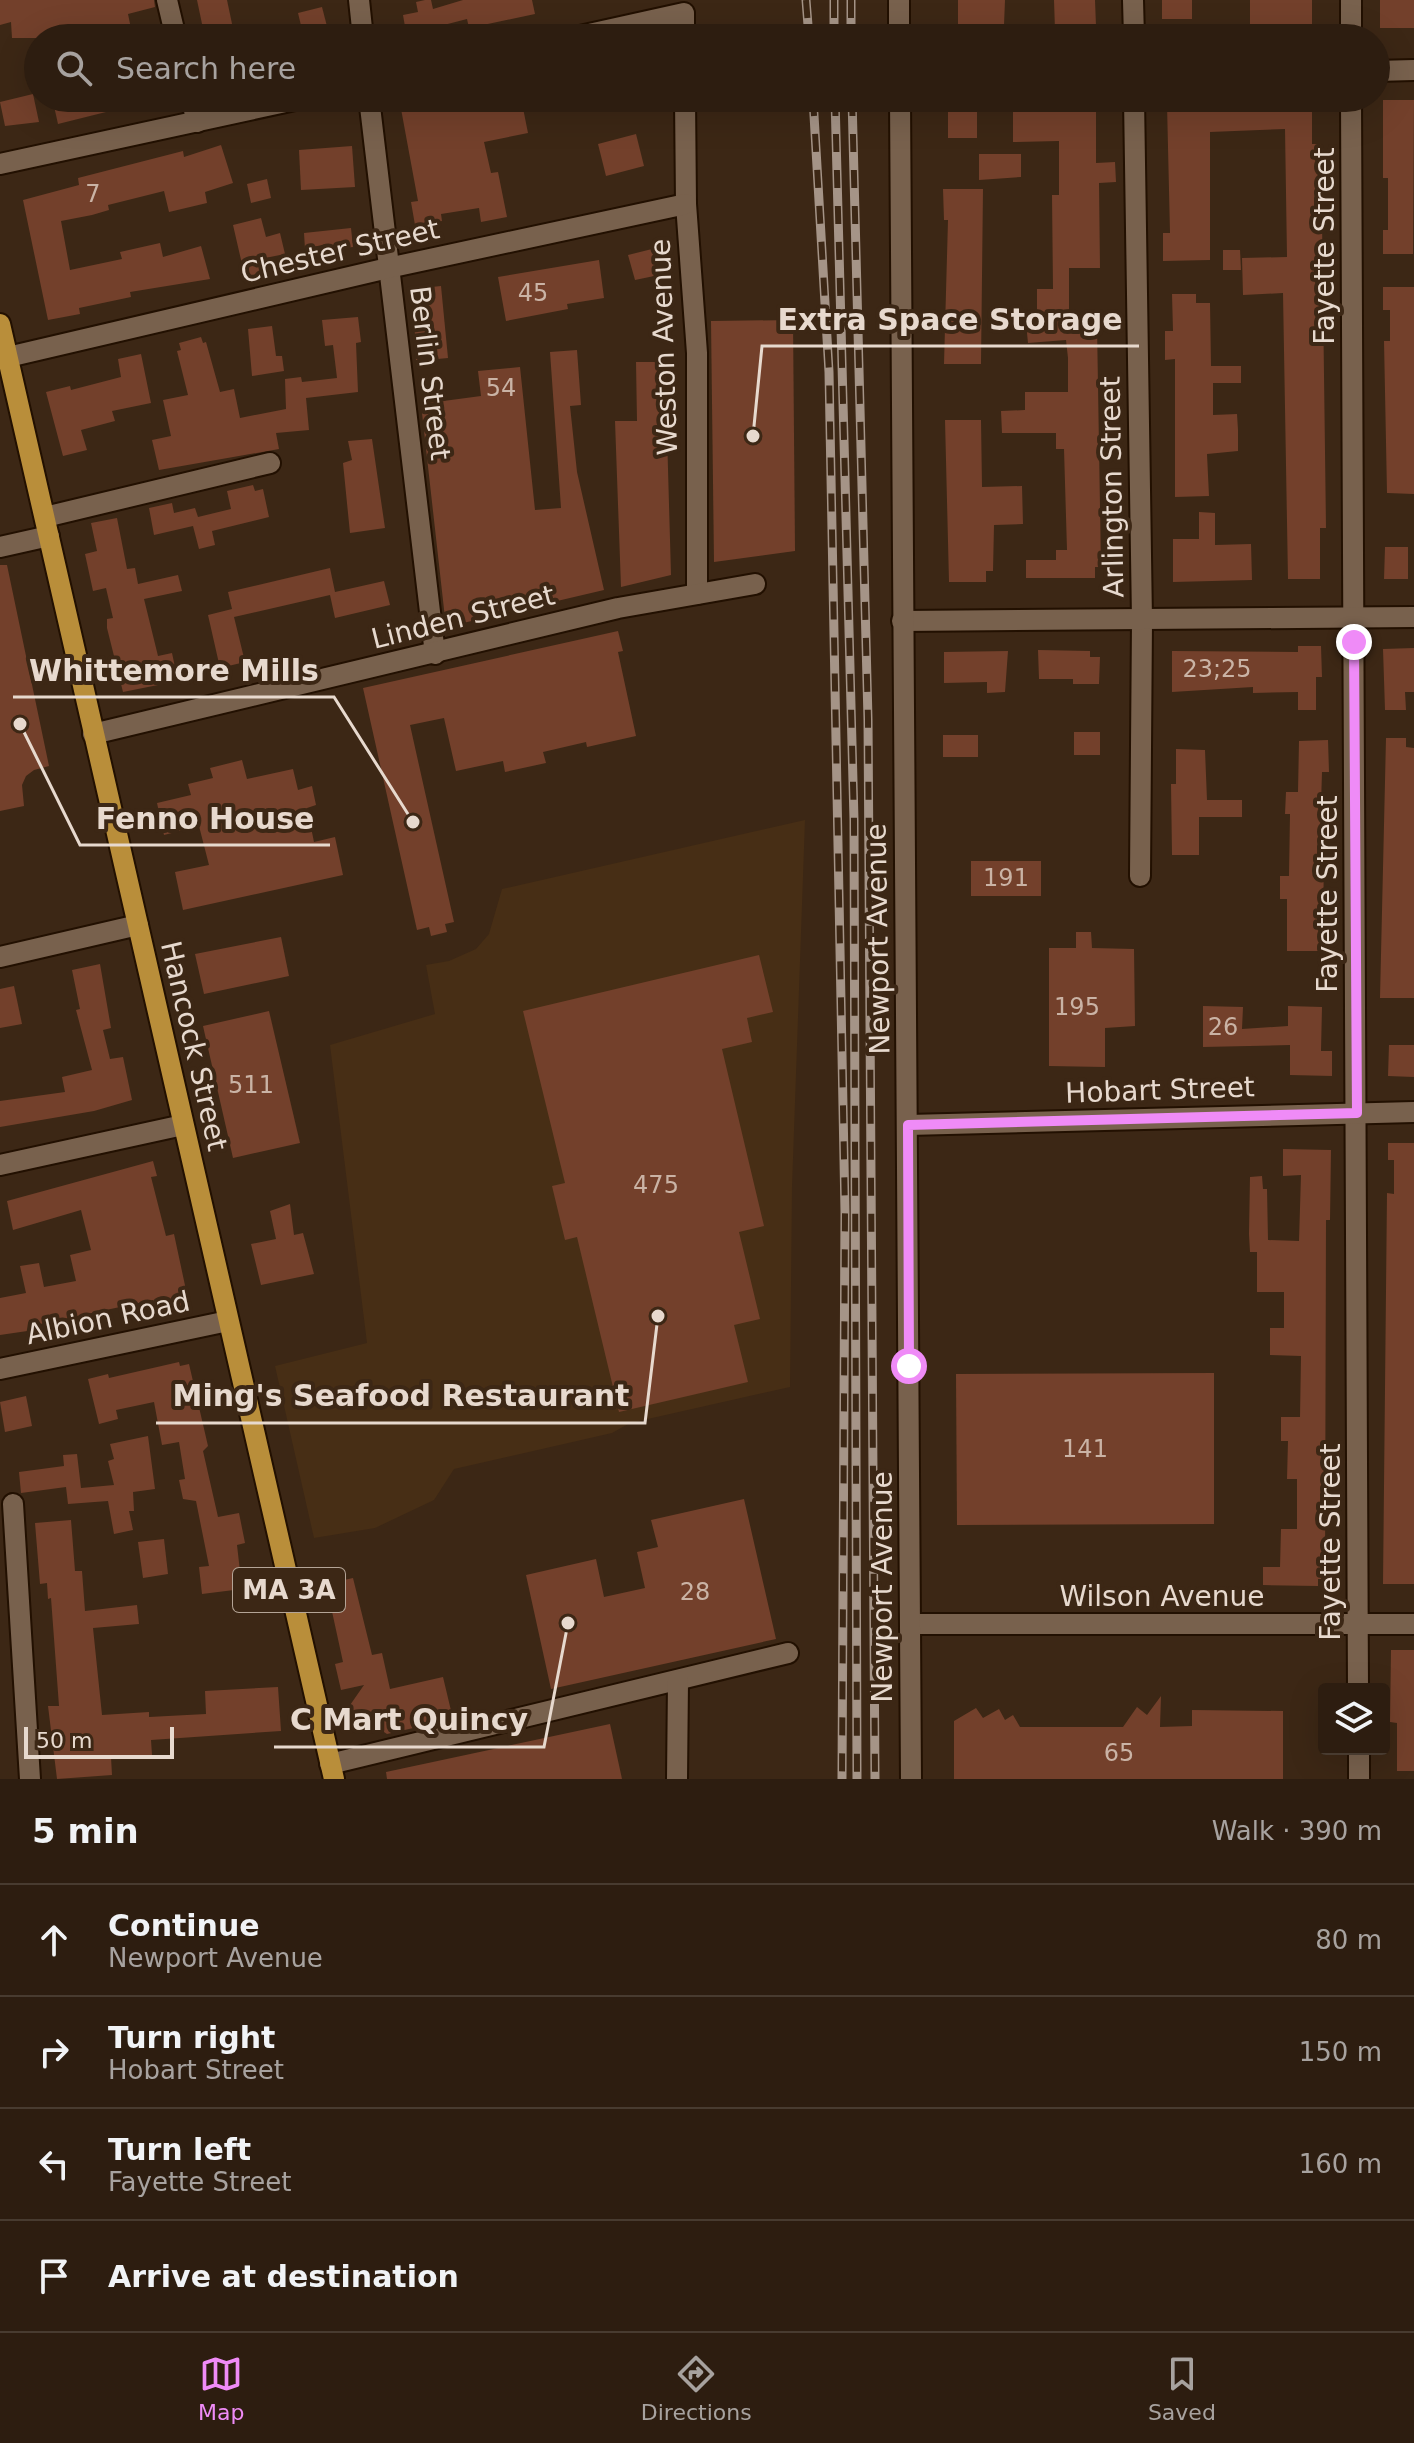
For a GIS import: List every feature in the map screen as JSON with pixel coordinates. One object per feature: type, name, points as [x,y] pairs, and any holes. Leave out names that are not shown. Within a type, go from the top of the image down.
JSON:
[{"type":"main road","name":"Hancock Street","points":[[3,340],[332,1772]]},
{"type":"street","points":[[167,0],[173,24]]},
{"type":"street","points":[[359,0],[362,24]]},
{"type":"street","points":[[899,0],[899,24]]},
{"type":"street","points":[[1133,0],[1134,24]]},
{"type":"street","points":[[1351,0],[1351,24]]},
{"type":"street","points":[[634,24],[684,13],[684,24]]},
{"type":"street","points":[[1390,71],[1414,70]]},
{"type":"street","points":[[194,112],[197,122]]},
{"type":"street","points":[[0,164],[242,112]]},
{"type":"street","name":"Berlin Street","points":[[371,112],[435,654]]},
{"type":"street","name":"Weston Avenue","points":[[685,112],[686,204],[697,353],[697,594]]},
{"type":"street","name":"Newport Avenue","points":[[900,112],[911,1779]]},
{"type":"street","name":"Arlington Street","points":[[1134,112],[1142,620],[1140,876]]},
{"type":"street","name":"Fayette Street","points":[[1351,112],[1358,1683]]},
{"type":"street","name":"Chester Street","points":[[3,340],[388,268],[686,204]]},
{"type":"street","points":[[0,547],[47,527],[270,463]]},
{"type":"street","name":"Linden Street","points":[[93,734],[618,608],[755,584]]},
{"type":"street","points":[[902,621],[1414,617]]},
{"type":"street","points":[[0,957],[138,925]]},
{"type":"street","name":"Hobart Street","points":[[908,1125],[1414,1112]]},
{"type":"street","points":[[0,1165],[183,1125]]},
{"type":"street","name":"Albion Road","points":[[0,1369],[228,1321]]},
{"type":"street","points":[[13,1504],[30,1779]]},
{"type":"street","name":"Wilson Avenue","points":[[910,1624],[1414,1624]]},
{"type":"street","points":[[332,1772],[788,1653]]},
{"type":"street","points":[[677,1779],[678,1681]]},
{"type":"street","points":[[1359,1755],[1359,1779]]},
{"type":"shaded area","points":[[805,820],[792,1187],[790,1387],[630,1423],[612,1433],[454,1469],[434,1500],[375,1528],[314,1538],[275,1366],[367,1343],[330,1045],[435,1014],[426,965],[449,961],[476,949],[489,934],[502,889]]},
{"type":"building","points":[[0,0],[154,0],[155,7],[128,14],[130,24],[24,24],[24,38],[12,38],[11,22],[0,25]]},
{"type":"building","points":[[197,0],[227,0],[232,24],[202,24]]},
{"type":"building","points":[[431,0],[433,9],[463,0],[532,0],[535,14],[488,24],[468,24],[467,19],[448,24],[405,24],[403,15],[418,12],[416,2]]},
{"type":"building","points":[[958,0],[1005,0],[1004,24],[958,24]]},
{"type":"building","points":[[1054,0],[1095,0],[1096,24],[1055,24]]},
{"type":"building","points":[[1162,0],[1192,0],[1192,19],[1162,19]]},
{"type":"building","points":[[1250,0],[1312,0],[1312,24],[1250,24]]},
{"type":"building","points":[[1380,0],[1414,0],[1414,28],[1390,28],[1390,24],[1380,24]]},
{"type":"building","points":[[322,7],[326,24],[301,24],[298,13]]},
{"type":"building","points":[[24,96],[24,112],[37,112],[39,122],[5,126],[0,102]]},
{"type":"building","points":[[1390,100],[1414,100],[1413,254],[1383,254],[1383,230],[1388,230],[1388,178],[1383,178],[1383,112],[1390,112]]},
{"type":"building","points":[[55,112],[106,112],[58,124]]},
{"type":"building","points":[[402,112],[524,112],[528,133],[484,142],[491,173],[498,172],[507,217],[481,222],[479,208],[441,214],[442,221],[415,225],[411,202],[418,201]]},
{"type":"building","points":[[948,112],[977,112],[977,138],[948,138]]},
{"type":"building","points":[[1013,112],[1096,112],[1096,163],[1115,162],[1116,182],[1099,183],[1100,268],[1069,268],[1069,326],[1097,325],[1101,567],[1095,567],[1095,578],[1026,578],[1026,560],[1056,560],[1056,550],[1067,550],[1064,449],[1056,449],[1056,433],[1002,433],[1001,411],[1025,410],[1025,392],[1068,392],[1068,358],[1066,340],[1028,343],[1026,323],[1037,323],[1037,289],[1053,289],[1052,195],[1059,195],[1059,141],[1013,142]]},
{"type":"building","points":[[1167,112],[1312,112],[1312,144],[1321,144],[1326,528],[1320,528],[1320,579],[1288,579],[1283,293],[1243,295],[1242,258],[1287,257],[1285,129],[1210,132],[1210,260],[1163,261],[1163,233],[1170,233]]},
{"type":"building","points":[[636,134],[644,166],[606,176],[598,144]]},
{"type":"building","points":[[221,145],[233,183],[205,192],[207,203],[169,212],[164,191],[108,205],[109,210],[92,215],[61,221],[70,270],[122,259],[120,252],[160,243],[163,257],[201,246],[210,279],[130,292],[131,297],[79,308],[80,314],[48,320],[23,200],[79,185],[78,178],[183,151],[184,157]]},
{"type":"building","points":[[352,146],[355,187],[301,190],[299,150]]},
{"type":"building","points":[[979,154],[1021,154],[1021,177],[979,180]]},
{"type":"building","points":[[267,179],[271,198],[251,203],[247,184]]},
{"type":"building","points":[[943,189],[983,189],[981,364],[944,364],[948,220],[944,220]]},
{"type":"building","points":[[261,218],[266,237],[280,233],[285,254],[270,257],[273,271],[245,277],[233,225]]},
{"type":"building","points":[[351,228],[353,247],[326,250],[326,244],[305,249],[304,233]]},
{"type":"building","points":[[652,249],[659,275],[635,280],[628,255]]},
{"type":"building","points":[[1223,250],[1240,250],[1241,270],[1223,270]]},
{"type":"building","points":[[599,260],[604,298],[567,304],[568,309],[506,321],[498,277]]},
{"type":"building","points":[[441,286],[448,358],[416,361],[413,289]]},
{"type":"building","points":[[1383,287],[1414,287],[1414,494],[1387,493],[1384,341],[1390,341],[1390,310],[1383,310]]},
{"type":"building","points":[[1172,294],[1196,294],[1196,303],[1210,303],[1211,366],[1241,366],[1241,383],[1213,383],[1213,415],[1237,414],[1238,451],[1207,454],[1209,496],[1175,497],[1175,359],[1165,360],[1165,331],[1173,331]]},
{"type":"building","points":[[358,317],[361,342],[356,343],[358,392],[306,398],[309,430],[276,433],[279,449],[159,470],[152,440],[171,436],[163,400],[188,395],[177,351],[181,350],[179,343],[201,337],[203,343],[206,342],[220,392],[234,389],[240,418],[286,409],[285,379],[301,377],[302,382],[337,378],[333,345],[325,346],[322,320]]},
{"type":"building","points":[[793,320],[795,551],[714,562],[711,321]]},
{"type":"building","points":[[272,326],[276,356],[282,356],[284,371],[252,376],[248,329]]},
{"type":"building","points":[[577,350],[581,405],[570,406],[577,472],[604,590],[446,627],[421,404],[481,396],[478,371],[520,367],[535,510],[561,508],[550,352]]},
{"type":"building","points":[[141,354],[151,403],[112,411],[115,421],[81,430],[87,450],[63,456],[46,392],[70,386],[71,390],[121,377],[118,359]]},
{"type":"building","points":[[636,362],[665,362],[671,575],[621,587],[615,421],[637,421]]},
{"type":"building","points":[[945,420],[981,420],[982,487],[1022,486],[1023,524],[994,525],[993,571],[986,571],[986,582],[949,582]]},
{"type":"building","points":[[372,439],[385,528],[350,533],[343,463],[352,460],[348,441]]},
{"type":"building","points":[[253,485],[255,491],[263,489],[269,517],[212,531],[215,545],[199,549],[193,526],[154,535],[149,508],[172,503],[174,513],[195,508],[198,517],[231,509],[227,491]]},
{"type":"building","points":[[1199,512],[1215,513],[1215,545],[1251,544],[1252,580],[1173,582],[1173,539],[1199,539]]},
{"type":"building","points":[[117,518],[127,569],[135,568],[138,584],[178,575],[182,591],[144,599],[158,656],[172,653],[178,681],[123,692],[107,628],[107,619],[113,618],[106,588],[93,591],[85,554],[97,551],[91,523]]},
{"type":"building","points":[[1385,547],[1408,547],[1408,579],[1384,579]]},
{"type":"building","points":[[0,565],[7,565],[49,766],[26,776],[22,785],[24,806],[0,811]]},
{"type":"building","points":[[330,568],[335,592],[384,581],[390,605],[335,618],[330,595],[234,617],[245,662],[220,668],[208,615],[232,609],[228,592]]},
{"type":"building","points":[[618,631],[623,651],[618,652],[636,736],[587,747],[586,742],[543,752],[546,763],[505,772],[503,761],[456,771],[444,718],[410,725],[454,922],[445,924],[447,932],[431,936],[429,927],[417,930],[363,688]]},
{"type":"building","points":[[1298,646],[1321,646],[1322,677],[1316,677],[1316,710],[1298,710],[1298,692],[1253,693],[1253,687],[1172,692],[1172,651],[1298,652]]},
{"type":"building","points":[[1414,648],[1414,692],[1405,692],[1406,710],[1385,710],[1383,649]]},
{"type":"building","points":[[1038,650],[1090,651],[1090,657],[1100,657],[1099,684],[1073,684],[1073,679],[1039,679]]},
{"type":"building","points":[[1008,651],[1005,692],[987,693],[987,682],[944,683],[944,652]]},
{"type":"building","points":[[1074,732],[1100,732],[1100,755],[1074,755]]},
{"type":"building","points":[[943,735],[978,735],[978,757],[943,757]]},
{"type":"building","points":[[1386,738],[1406,738],[1406,747],[1414,748],[1414,998],[1380,998]]},
{"type":"building","points":[[1328,740],[1329,772],[1322,772],[1320,837],[1324,837],[1323,951],[1287,951],[1287,899],[1280,899],[1280,876],[1289,876],[1290,814],[1285,814],[1286,792],[1298,792],[1299,741]]},
{"type":"building","points":[[1176,749],[1205,750],[1207,800],[1242,800],[1242,817],[1199,817],[1199,855],[1172,855],[1171,784],[1176,784]]},
{"type":"building","points":[[242,760],[247,779],[293,769],[298,790],[312,786],[316,805],[307,808],[314,842],[335,837],[343,875],[183,910],[175,872],[209,865],[199,826],[164,835],[157,803],[191,795],[188,784],[213,778],[210,768]]},
{"type":"building","points":[[971,861],[1041,861],[1041,896],[971,896]]},
{"type":"building","points":[[1076,932],[1091,932],[1092,948],[1134,949],[1135,1026],[1105,1028],[1105,1067],[1049,1066],[1049,948],[1076,948]]},
{"type":"building","points":[[281,937],[289,976],[204,994],[195,954]]},
{"type":"building","points":[[759,955],[773,1012],[747,1018],[752,1042],[722,1049],[764,1226],[739,1232],[760,1319],[734,1325],[748,1382],[619,1412],[577,1237],[565,1240],[552,1186],[565,1183],[523,1011]]},
{"type":"building","points":[[100,964],[111,1028],[103,1030],[110,1059],[123,1057],[132,1100],[94,1111],[0,1127],[0,1101],[65,1092],[62,1077],[92,1070],[76,1010],[80,1009],[72,970]]},
{"type":"building","points":[[14,986],[22,1024],[0,1028],[0,989]]},
{"type":"building","points":[[1203,1006],[1243,1007],[1242,1029],[1288,1026],[1288,1006],[1322,1007],[1321,1051],[1332,1051],[1332,1076],[1290,1075],[1290,1045],[1203,1047]]},
{"type":"building","points":[[269,1011],[300,1143],[233,1158],[203,1026]]},
{"type":"building","points":[[1389,1045],[1414,1045],[1414,1077],[1388,1076]]},
{"type":"building","points":[[1388,1143],[1414,1143],[1414,1584],[1383,1584],[1387,1193],[1394,1194],[1394,1160],[1388,1160]]},
{"type":"building","points":[[1283,1149],[1331,1150],[1330,1220],[1326,1220],[1325,1579],[1318,1579],[1318,1586],[1263,1585],[1263,1567],[1280,1567],[1281,1529],[1297,1529],[1297,1479],[1287,1479],[1288,1441],[1281,1441],[1281,1417],[1300,1417],[1301,1356],[1270,1355],[1270,1328],[1284,1328],[1284,1292],[1257,1292],[1257,1252],[1250,1252],[1250,1177],[1262,1176],[1263,1189],[1267,1189],[1268,1240],[1299,1241],[1301,1175],[1283,1176]]},
{"type":"building","points":[[153,1161],[157,1176],[151,1177],[166,1236],[174,1234],[189,1304],[156,1311],[153,1300],[40,1324],[41,1329],[0,1335],[0,1298],[26,1293],[20,1266],[39,1263],[44,1287],[76,1281],[70,1255],[91,1250],[81,1210],[13,1230],[7,1201]]},
{"type":"building","points":[[290,1204],[294,1235],[303,1233],[314,1274],[261,1285],[251,1244],[276,1239],[270,1211]]},
{"type":"building","points":[[179,1362],[180,1366],[189,1364],[208,1446],[203,1451],[218,1517],[239,1513],[245,1543],[237,1545],[241,1580],[233,1581],[234,1590],[202,1594],[199,1567],[209,1566],[196,1501],[183,1499],[179,1480],[185,1479],[179,1442],[162,1445],[154,1402],[116,1410],[118,1419],[99,1424],[88,1379],[108,1374],[109,1378]]},
{"type":"building","points":[[1214,1373],[1214,1524],[957,1525],[956,1374]]},
{"type":"building","points":[[26,1396],[32,1426],[5,1432],[0,1402]]},
{"type":"building","points":[[148,1436],[155,1489],[133,1492],[134,1511],[129,1511],[133,1530],[114,1534],[108,1501],[68,1504],[66,1487],[21,1493],[19,1472],[64,1466],[63,1455],[77,1454],[81,1488],[114,1485],[108,1461],[114,1459],[110,1444]]},
{"type":"building","points":[[744,1499],[776,1639],[551,1689],[526,1575],[596,1559],[604,1597],[645,1588],[637,1552],[658,1547],[651,1520]]},
{"type":"building","points":[[71,1520],[75,1571],[82,1571],[85,1611],[137,1605],[139,1624],[93,1628],[102,1715],[149,1712],[149,1717],[206,1714],[205,1691],[278,1687],[281,1731],[151,1740],[152,1755],[111,1757],[112,1775],[57,1779],[48,1706],[59,1706],[51,1598],[48,1599],[47,1583],[40,1584],[35,1523]]},
{"type":"building","points":[[164,1539],[168,1574],[143,1578],[138,1542]]},
{"type":"building","points":[[353,1578],[372,1655],[382,1653],[390,1689],[443,1677],[453,1719],[387,1734],[348,1708],[364,1685],[341,1690],[335,1664],[343,1662],[326,1584]]},
{"type":"building","points":[[1391,1650],[1414,1650],[1414,1771],[1397,1771],[1397,1723],[1390,1722]]},
{"type":"building","points":[[1161,1696],[1160,1727],[1192,1726],[1192,1710],[1283,1711],[1283,1779],[954,1779],[954,1721],[976,1708],[983,1718],[999,1709],[1005,1720],[1013,1715],[1020,1727],[1123,1727],[1137,1707],[1147,1715]]},
{"type":"building","points":[[610,1724],[622,1779],[387,1779],[386,1772]]},
{"type":"railway","points":[[806,0],[808,24]]},
{"type":"railway","points":[[834,0],[834,24]]},
{"type":"railway","points":[[851,0],[851,24]]},
{"type":"railway","points":[[814,112],[829,372],[845,1212],[842,1779]]},
{"type":"railway","points":[[835,112],[854,820],[857,1779]]},
{"type":"railway","points":[[852,112],[868,719],[875,1779]]},
{"type":"place","name":"Extra Space Storage","points":[[753,436]]},
{"type":"place","name":"Fenno House","points":[[20,724]]},
{"type":"place","name":"Whittemore Mills","points":[[413,822]]},
{"type":"place","name":"Ming's Seafood Restaurant","points":[[658,1316]]},
{"type":"place","name":"C Mart Quincy","points":[[568,1623]]},
{"type":"route","points":[[909,1366],[908,1125],[1357,1113],[1354,642]]}]
